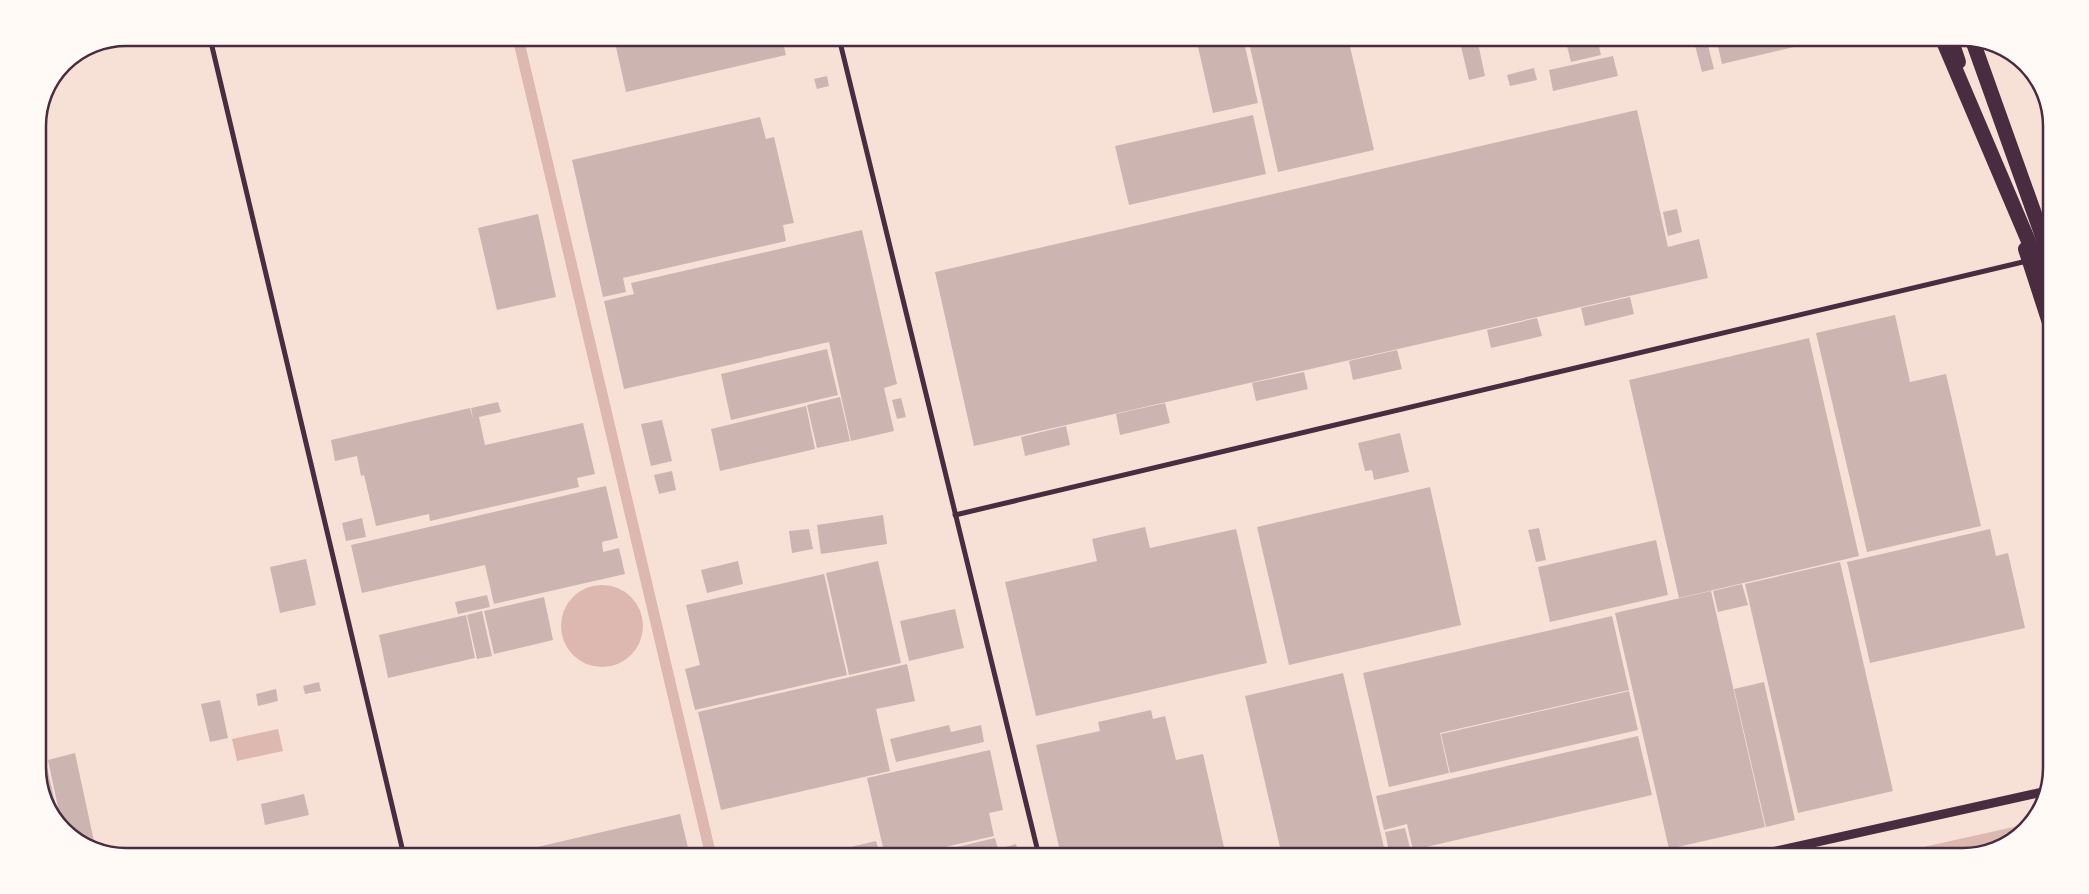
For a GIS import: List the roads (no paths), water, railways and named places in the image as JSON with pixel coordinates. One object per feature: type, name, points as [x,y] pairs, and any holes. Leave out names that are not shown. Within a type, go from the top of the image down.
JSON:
[{"type":"highway","points":[[1945,46],[2043,275]]},
{"type":"highway","points":[[1953,46],[2043,305]]},
{"type":"highway","points":[[1975,48],[2043,238]]},
{"type":"street","points":[[212,46],[402,848]]},
{"type":"street","points":[[840,46],[1037,848]]},
{"type":"street","points":[[955,515],[2029,261]]},
{"type":"street","points":[[1790,848],[2038,793]]},
{"type":"waterway","points":[[520,46],[709,848]]}]
